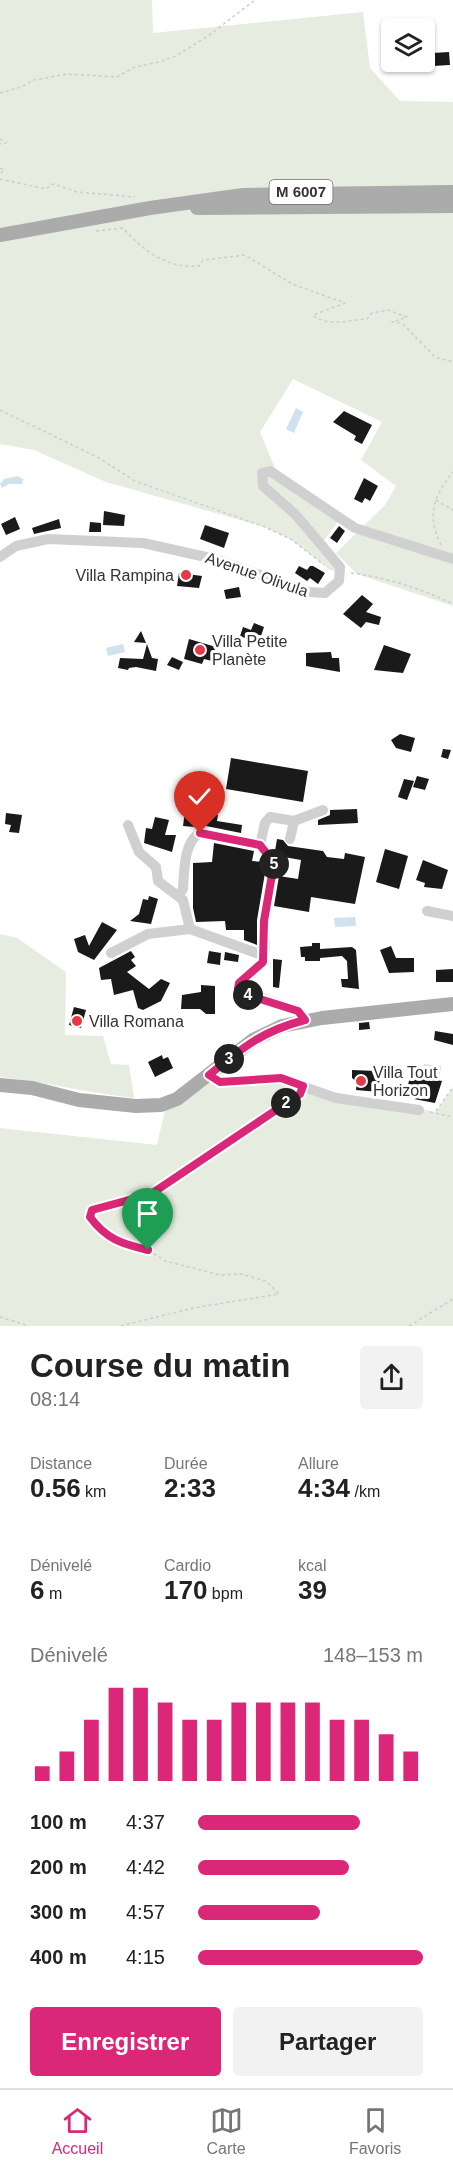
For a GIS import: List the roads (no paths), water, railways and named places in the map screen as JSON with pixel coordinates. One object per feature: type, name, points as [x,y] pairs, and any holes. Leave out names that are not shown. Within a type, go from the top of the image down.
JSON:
[{"type":"main road","name":"M 6007","points":[[0,235],[150,208],[243,195],[453,192]]},
{"type":"main road","name":"M 6007","points":[[150,208],[453,206]]},
{"type":"main road","points":[[0,1085],[32,1088],[79,1100],[161,1106],[177,1099],[252,1040],[282,1026],[305,1020],[453,1004]]},
{"type":"street","name":"Avenue Olivula","points":[[0,557],[16,546],[48,539],[144,543],[215,558],[318,594],[332,590],[339,581],[341,572],[338,564],[308,527],[263,486],[260,481],[262,473],[270,471],[277,473],[355,528],[450,559]]},
{"type":"street","points":[[260,845],[267,819],[270,817],[294,821],[323,810]]},
{"type":"street","points":[[290,839],[294,821]]},
{"type":"street","points":[[128,825],[139,852],[156,867],[158,881],[183,900],[190,929]]},
{"type":"street","points":[[179,895],[183,889],[189,846],[193,836],[200,833],[260,845],[274,863],[264,921],[263,962],[239,983],[238,989],[244,994],[298,1011],[305,1020]]},
{"type":"street","points":[[427,911],[453,916]]},
{"type":"street","points":[[111,953],[148,934],[190,929],[262,955]]},
{"type":"street","points":[[209,1075],[220,1082],[281,1078],[336,1098],[419,1110]]},
{"type":"water","points":[[296,408],[303,412],[294,433],[286,429]]},
{"type":"water","points":[[17,476],[23,479],[22,484],[9,484],[2,488],[0,484],[4,479]]},
{"type":"water","points":[[123,644],[125,652],[108,656],[106,648]]},
{"type":"water","points":[[355,917],[356,926],[335,927],[334,918]]},
{"type":"water","points":[[424,1064],[441,1066],[440,1075],[423,1072]]},
{"type":"place","name":"Villa Rampina","points":[[186,575]]},
{"type":"place","name":"Villa Petite Planète","points":[[200,650]]},
{"type":"place","name":"Villa Romana","points":[[77,1021]]},
{"type":"place","name":"Villa Tout Horizon","points":[[361,1081]]}]
